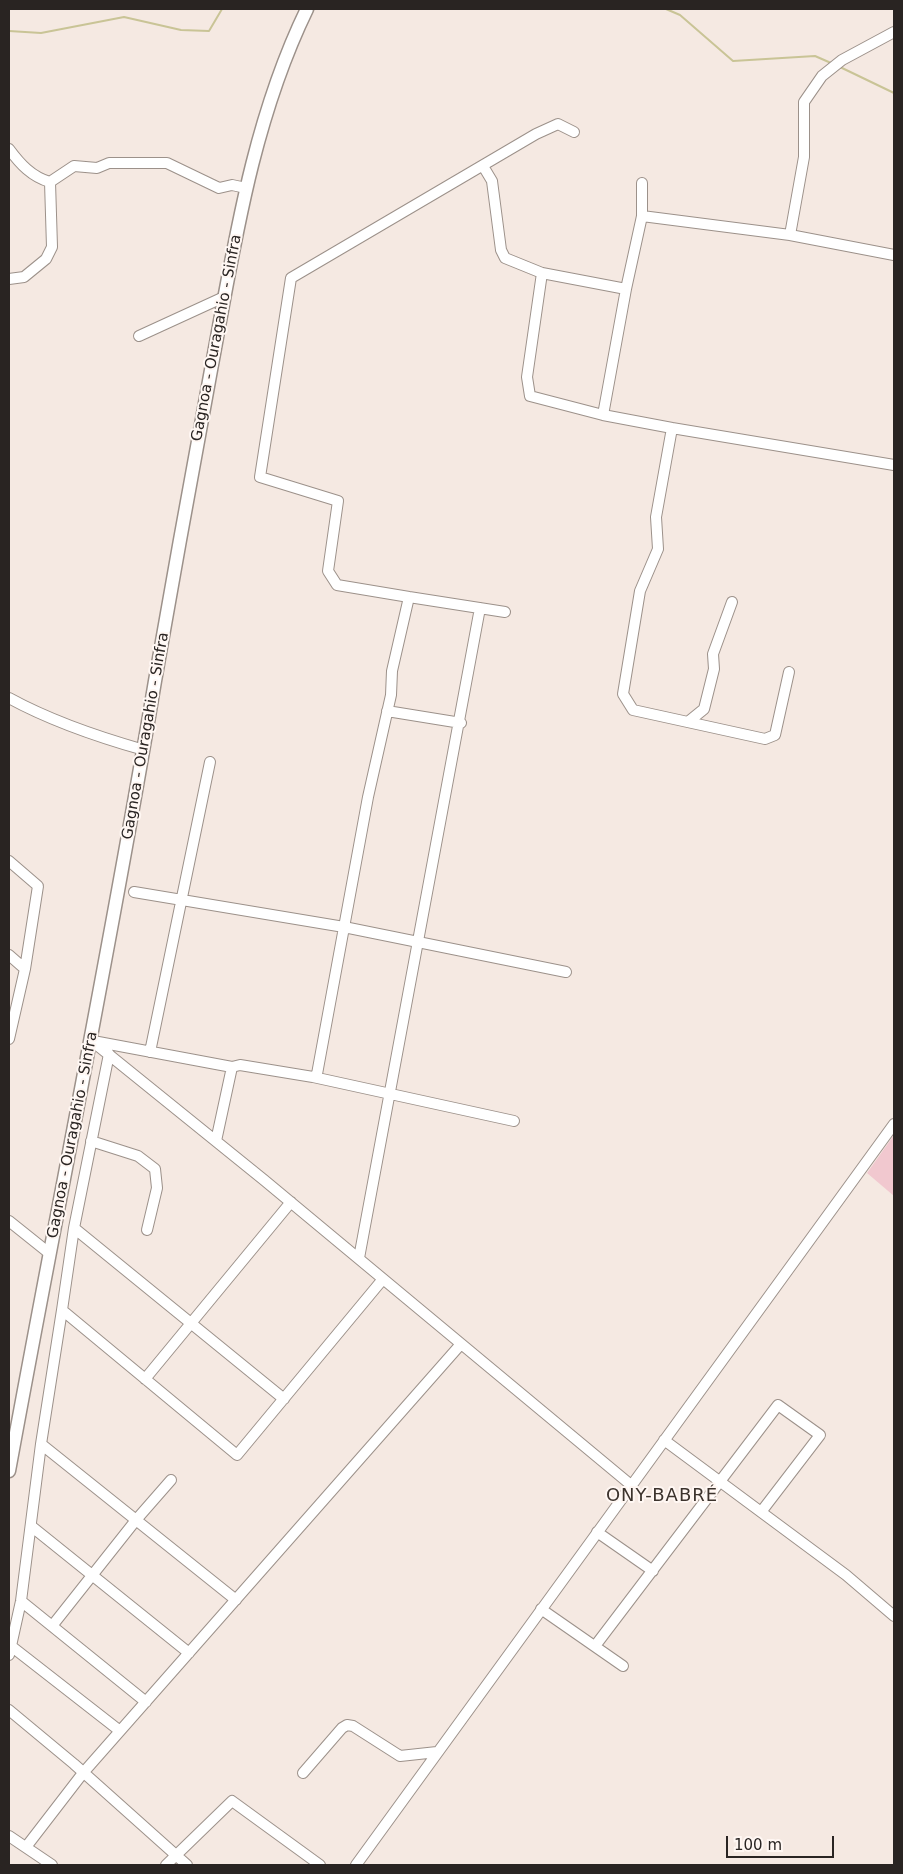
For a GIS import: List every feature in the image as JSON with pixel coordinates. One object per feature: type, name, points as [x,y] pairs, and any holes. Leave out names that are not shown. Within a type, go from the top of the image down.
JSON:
[{"type":"main road","name":"Gagnoa - Ouragahio - Sinfra","points":[[9,1471],[49,1253],[92,1041],[144,750],[186,496],[246,188],[267,106],[289,46],[307,9]]},
{"type":"street","points":[[790,235],[804,157],[804,102],[822,76],[842,60],[894,32]]},
{"type":"street","points":[[505,612],[409,597],[334,582],[328,571],[338,501],[260,477],[291,278],[536,134],[558,124],[574,132]]},
{"type":"street","points":[[9,149],[17,161],[37,178],[50,182]]},
{"type":"street","points":[[50,182],[74,166],[97,168],[109,163],[167,163],[219,188],[232,185],[246,188]]},
{"type":"street","points":[[483,166],[492,180],[502,250],[505,258],[542,274],[626,289]]},
{"type":"street","points":[[10,277],[24,277],[46,258],[52,247],[50,182]]},
{"type":"street","points":[[603,415],[626,289],[642,216],[642,183]]},
{"type":"street","points":[[642,216],[790,235],[894,255]]},
{"type":"street","points":[[542,274],[527,377],[530,396],[603,415],[894,465]]},
{"type":"street","points":[[139,336],[224,297]]},
{"type":"street","points":[[672,428],[656,517],[658,549],[640,591],[623,694],[633,710],[765,739],[775,735],[789,672]]},
{"type":"street","points":[[313,1077],[317,1074],[368,797],[392,695],[392,671],[409,597]]},
{"type":"street","points":[[688,722],[704,709],[714,669],[713,654],[732,602]]},
{"type":"street","points":[[359,1258],[391,1095],[480,608]]},
{"type":"street","points":[[9,698],[70,726],[108,740],[144,750]]},
{"type":"street","points":[[387,710],[460,723]]},
{"type":"street","points":[[150,1052],[180,899],[210,762]]},
{"type":"street","points":[[9,861],[38,886],[25,969],[9,1039]]},
{"type":"street","points":[[134,892],[344,927],[566,972]]},
{"type":"street","points":[[9,955],[25,969]]},
{"type":"street","points":[[92,1041],[232,1067],[240,1065],[313,1077],[514,1121]]},
{"type":"street","points":[[92,1041],[359,1258],[631,1485]]},
{"type":"street","points":[[109,1054],[74,1228],[41,1444],[21,1601],[10,1651],[120,1732]]},
{"type":"street","points":[[216,1141],[232,1067]]},
{"type":"street","points":[[356,1865],[894,1124]]},
{"type":"street","points":[[91,1141],[138,1156],[155,1169],[157,1188],[147,1230]]},
{"type":"street","points":[[145,1379],[291,1202]]},
{"type":"street","points":[[9,1221],[49,1253]]},
{"type":"street","points":[[74,1228],[192,1322],[284,1399]]},
{"type":"street","points":[[62,1310],[237,1455],[383,1279]]},
{"type":"street","points":[[26,1847],[84,1773],[462,1344]]},
{"type":"street","points":[[595,1646],[778,1404],[820,1434],[761,1512]]},
{"type":"street","points":[[664,1440],[846,1575],[894,1616]]},
{"type":"street","points":[[41,1444],[236,1600]]},
{"type":"street","points":[[52,1626],[136,1520],[171,1480]]},
{"type":"street","points":[[31,1526],[189,1653]]},
{"type":"street","points":[[597,1532],[653,1571]]},
{"type":"street","points":[[21,1601],[146,1702]]},
{"type":"street","points":[[541,1608],[623,1666]]},
{"type":"street","points":[[9,1710],[84,1773],[186,1865]]},
{"type":"street","points":[[303,1773],[342,1728],[347,1726],[353,1726],[400,1756],[437,1752]]},
{"type":"street","points":[[166,1865],[232,1801],[320,1865]]},
{"type":"street","points":[[9,1836],[52,1865]]},
{"type":"shaded area","points":[[894,1135],[894,1196],[867,1173]]},
{"type":"waterway","points":[[9,31],[41,33],[124,17],[181,30],[209,31],[222,9]]},
{"type":"waterway","points":[[666,9],[680,15],[733,61],[815,56],[831,63]]},
{"type":"waterway","points":[[840,67],[894,93]]},
{"type":"district","name":"ONY-BABRÉ","points":[[662,1496]]}]
